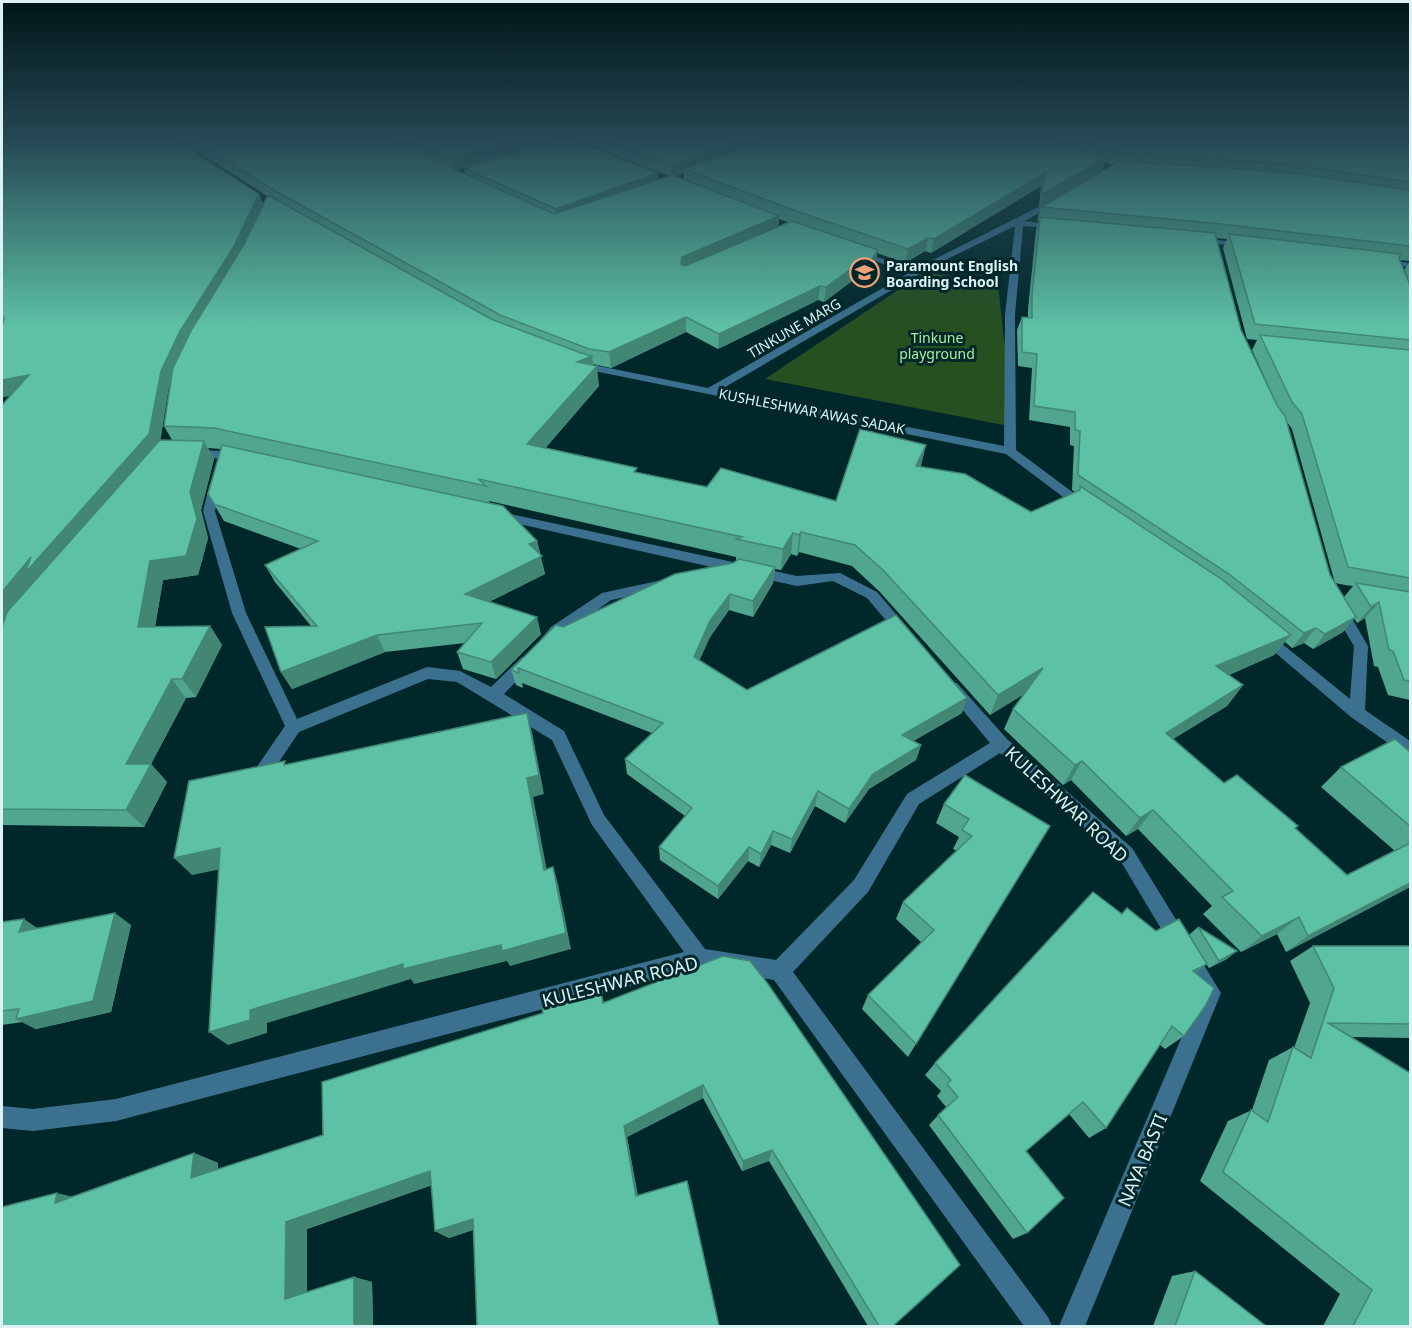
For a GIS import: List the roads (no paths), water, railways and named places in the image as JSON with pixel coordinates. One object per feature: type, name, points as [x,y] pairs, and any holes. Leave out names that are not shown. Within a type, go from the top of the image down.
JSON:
[{"type":"street","name":"TINKUNE MARG","points":[[710,391],[890,289],[915,272],[966,245],[1019,223],[1052,204]]},
{"type":"street","points":[[1010,451],[1010,315],[1019,223],[1065,228]]},
{"type":"street","points":[[1192,240],[1250,246]]},
{"type":"street","points":[[1215,242],[1217,257]]},
{"type":"street","points":[[847,248],[915,272]]},
{"type":"street","points":[[1367,260],[1403,267]]},
{"type":"street","name":"KUSHLESHWAR AWAS SADAK","points":[[566,360],[588,369],[1010,451],[1099,517]]},
{"type":"street","points":[[178,452],[224,454],[256,461]]},
{"type":"street","points":[[224,454],[209,511],[239,613],[293,727]]},
{"type":"street","points":[[486,513],[797,581],[835,576],[872,595],[917,647]]},
{"type":"street","points":[[706,576],[740,570]]},
{"type":"street","points":[[494,695],[556,631],[607,596],[674,583]]},
{"type":"street","points":[[1333,598],[1361,646],[1357,713]]},
{"type":"street","points":[[1258,632],[1357,713],[1410,749]]},
{"type":"street","points":[[260,776],[293,727],[427,673],[460,677],[494,695],[558,736],[598,820],[700,958]]},
{"type":"street","points":[[940,674],[1001,744]]},
{"type":"street","name":"KULESHWAR ROAD","points":[[2,1117],[33,1120],[116,1110],[700,958],[780,972],[861,886],[913,799],[1001,744],[1126,854],[1211,993]]},
{"type":"street","points":[[780,972],[1039,1326]]},
{"type":"street","name":"NAYA BASTI","points":[[1072,1326],[1211,993]]},
{"type":"place","name":"Paramount English Boarding School","points":[[865,273]]},
{"type":"park label","name":"Tinkune playground","points":[[937,346]]}]
